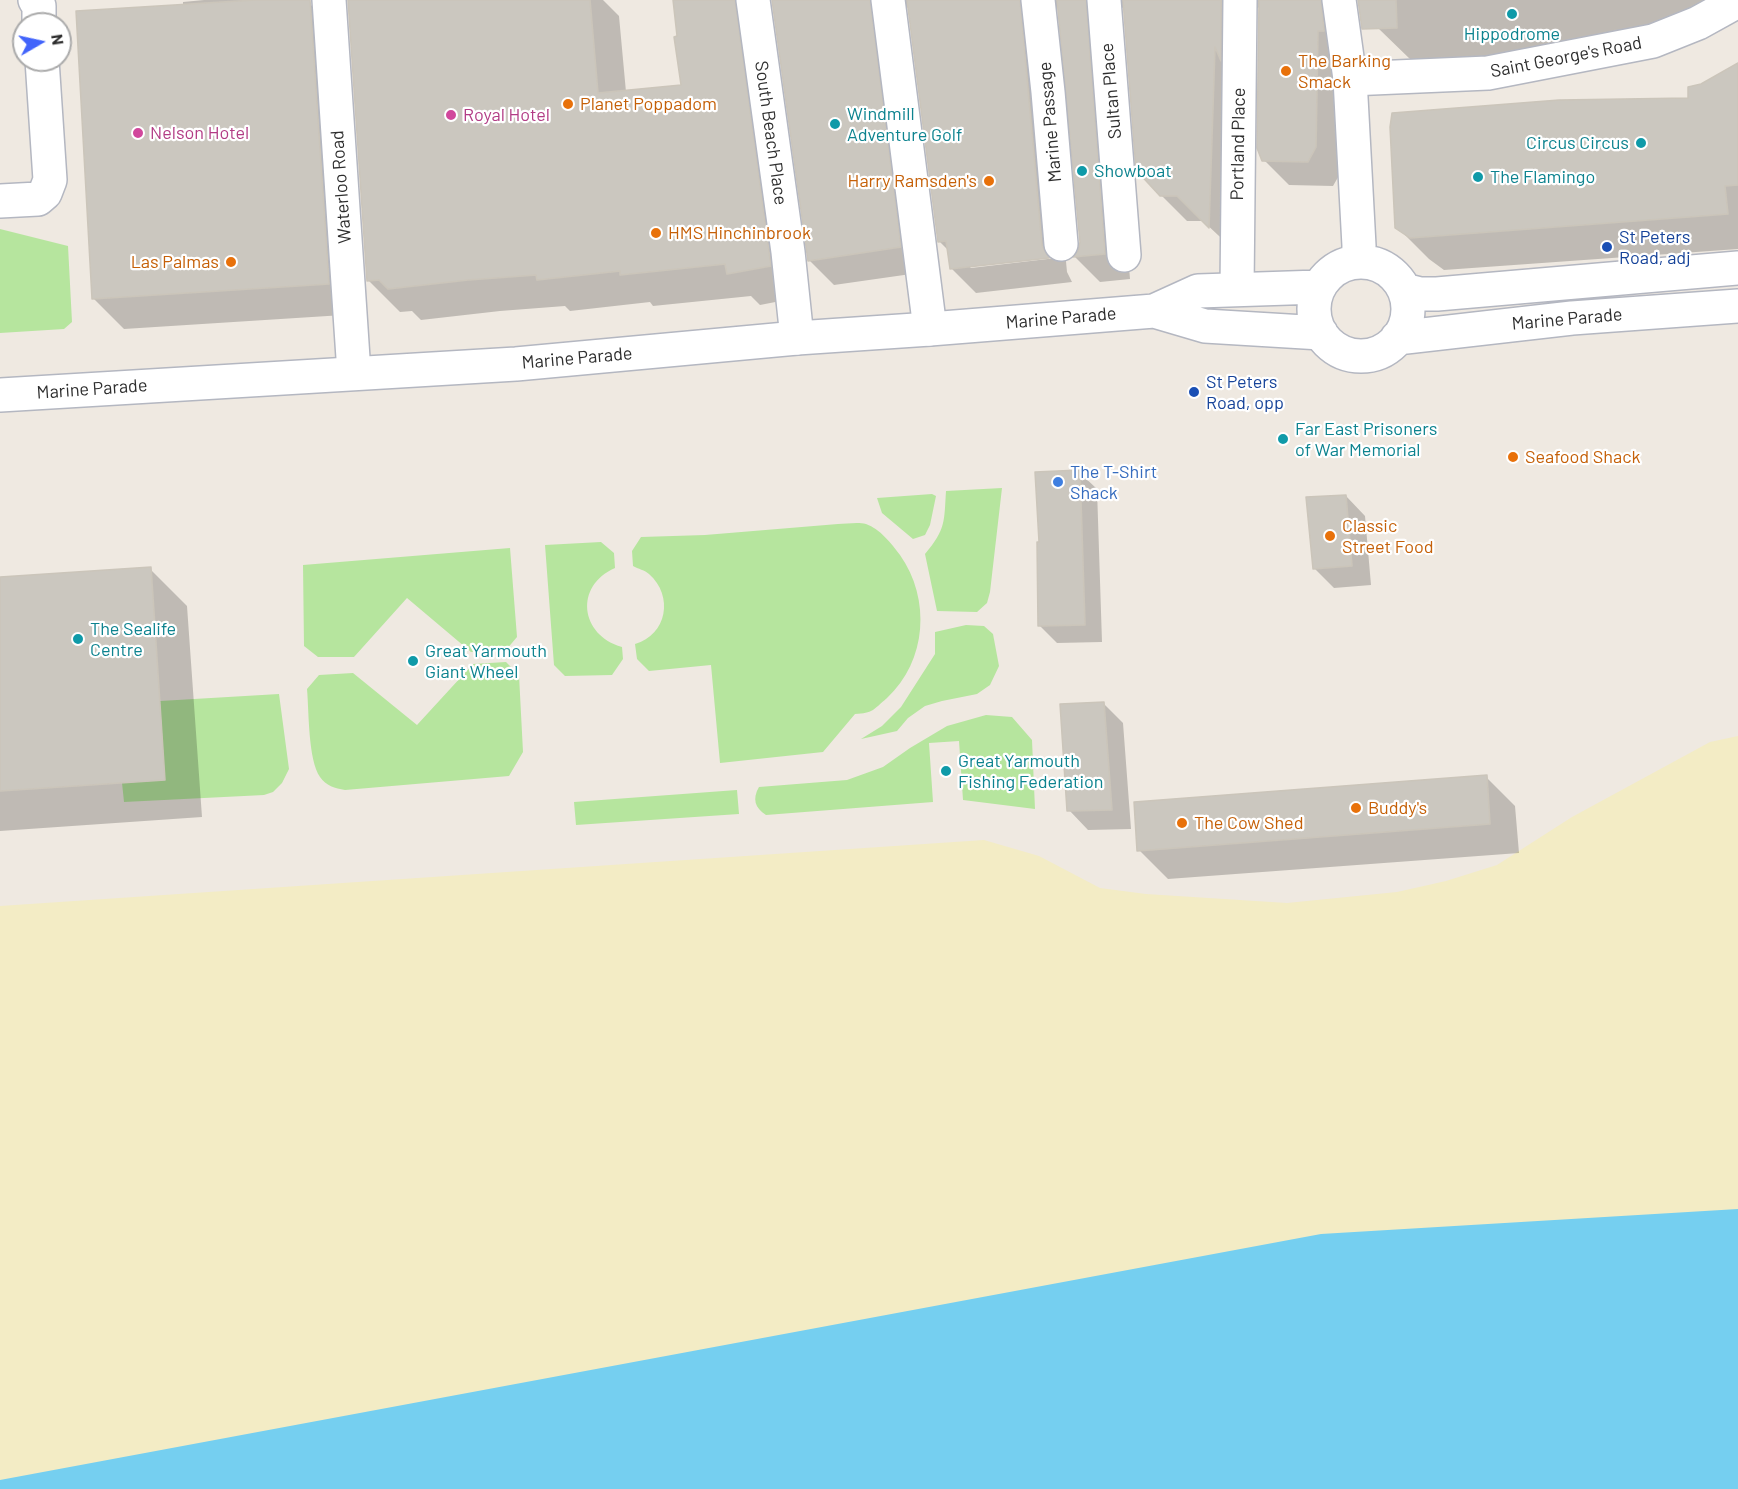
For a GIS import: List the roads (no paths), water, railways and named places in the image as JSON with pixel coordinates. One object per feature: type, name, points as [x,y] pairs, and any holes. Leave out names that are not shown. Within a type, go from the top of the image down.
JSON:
[{"type":"street","name":"Waterloo Road","points":[[328,0],[354,373]]},
{"type":"street","name":"South Beach Place","points":[[753,0],[788,252],[797,338]]},
{"type":"street","points":[[888,0],[930,329]]},
{"type":"street","name":"Marine Passage","points":[[1038,0],[1061,244]]},
{"type":"street","name":"Sultan Place","points":[[1104,0],[1124,255]]},
{"type":"street","name":"Portland Place","points":[[1237,289],[1240,0]]},
{"type":"street","points":[[1339,0],[1350,79],[1358,262]]},
{"type":"street","name":"Saint George's Road","points":[[1350,79],[1488,73],[1653,41],[1698,23],[1738,2]]},
{"type":"street","points":[[0,201],[38,199],[45,193],[50,180],[43,72]]},
{"type":"street","points":[[1321,333],[1314,310],[1319,287],[1335,269],[1358,262],[1372,263],[1385,268],[1404,290],[1407,315],[1404,327],[1397,338]]},
{"type":"street","name":"Marine Parade","points":[[1404,290],[1420,294],[1437,294],[1738,268]]},
{"type":"street","name":"Marine Parade","points":[[0,395],[516,364],[797,338],[1154,311],[1198,291],[1319,287]]},
{"type":"street","name":"Marine Parade","points":[[1154,311],[1205,326],[1321,333],[1330,345],[1358,356],[1372,354],[1386,348],[1397,338],[1572,318],[1738,306]]},
{"type":"water","points":[[1738,1209],[1738,1489],[0,1489],[0,1480],[1321,1234]]},
{"type":"place","name":"Hippodrome","points":[[1512,14]]},
{"type":"place","name":"The Barking Smack","points":[[1286,71]]},
{"type":"place","name":"Planet Poppadom","points":[[568,104]]},
{"type":"place","name":"Royal Hotel","points":[[451,115]]},
{"type":"place","name":"Windmill Adventure Golf","points":[[835,124]]},
{"type":"place","name":"Nelson Hotel","points":[[138,133]]},
{"type":"place","name":"Circus Circus","points":[[1641,143]]},
{"type":"place","name":"Showboat","points":[[1082,171]]},
{"type":"place","name":"The Flamingo","points":[[1478,177]]},
{"type":"place","name":"Harry Ramsden's","points":[[989,181]]},
{"type":"place","name":"HMS Hinchinbrook","points":[[656,233]]},
{"type":"place","name":"St Peters Road, adj","points":[[1607,247]]},
{"type":"place","name":"Las Palmas","points":[[231,262]]},
{"type":"place","name":"St Peters Road, opp","points":[[1194,392]]},
{"type":"place","name":"Far East Prisoners of War Memorial","points":[[1283,439]]},
{"type":"place","name":"Seafood Shack","points":[[1513,457]]},
{"type":"place","name":"The T-Shirt Shack","points":[[1058,482]]},
{"type":"place","name":"Classic Street Food","points":[[1330,536]]},
{"type":"place","name":"The Sealife Centre","points":[[78,639]]},
{"type":"place","name":"Great Yarmouth Giant Wheel","points":[[413,661]]},
{"type":"place","name":"Great Yarmouth Fishing Federation","points":[[946,771]]},
{"type":"place","name":"Buddy's","points":[[1356,808]]},
{"type":"place","name":"The Cow Shed","points":[[1182,823]]}]
